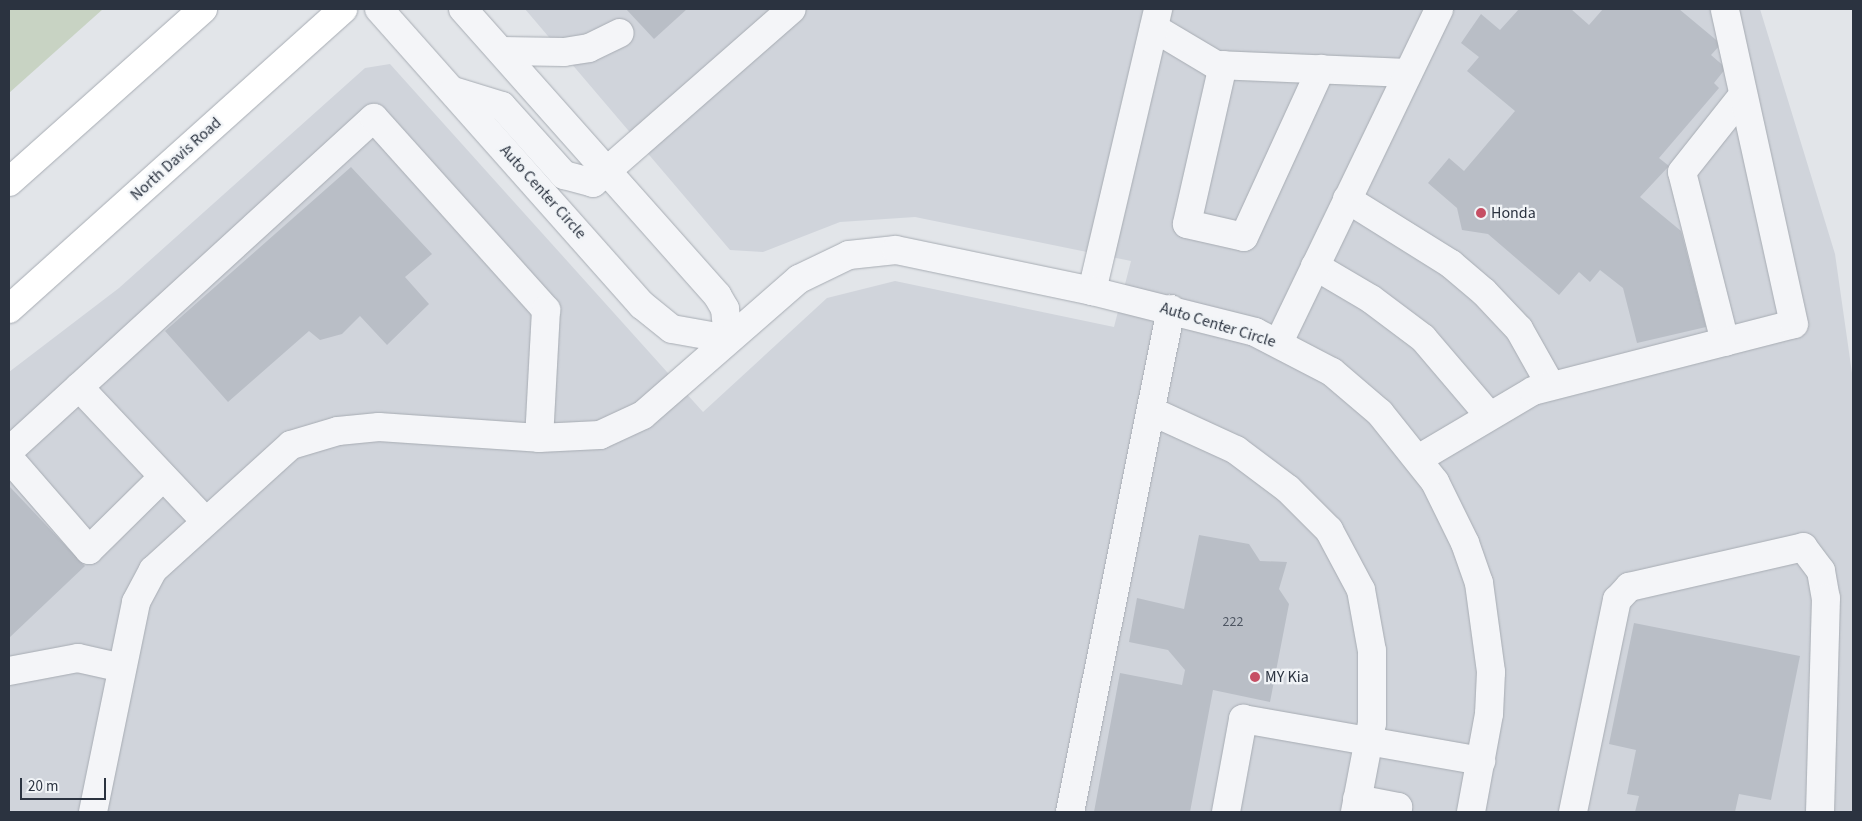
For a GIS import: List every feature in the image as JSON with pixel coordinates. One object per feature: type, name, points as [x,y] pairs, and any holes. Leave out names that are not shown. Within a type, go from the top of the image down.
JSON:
[{"type":"main road","points":[[9,182],[203,9]]},
{"type":"main road","name":"North Davis Road","points":[[9,309],[343,9]]},
{"type":"street","name":"Auto Center Circle","points":[[379,9],[642,305],[672,329],[728,339],[799,279],[828,262],[873,251],[919,252],[1171,309],[1279,342],[1357,391],[1418,459],[1449,507],[1479,583],[1491,672],[1481,761],[1471,812]]},
{"type":"street","points":[[93,812],[136,602],[153,570],[291,445],[338,430],[379,427],[539,438],[600,435],[643,415],[728,339],[725,309],[717,295],[463,9]]},
{"type":"street","points":[[453,91],[502,106],[564,175],[575,181],[593,184],[609,172],[792,9]]},
{"type":"street","points":[[1279,342],[1439,9]]},
{"type":"street","points":[[1418,459],[1488,414],[1550,386],[1794,324],[1725,9]]},
{"type":"street","points":[[1092,291],[1156,19],[1223,65],[1408,73]]},
{"type":"street","points":[[501,51],[589,48],[620,33]]},
{"type":"street","points":[[1223,65],[1187,224],[1244,237],[1320,70]]},
{"type":"street","points":[[1725,342],[1682,172],[1743,95]]},
{"type":"street","points":[[9,451],[374,118],[546,310],[539,438]]},
{"type":"street","points":[[1347,199],[1452,264],[1484,292],[1519,329],[1550,386]]},
{"type":"street","points":[[1315,266],[1371,299],[1423,338],[1488,414]]},
{"type":"street","points":[[1070,812],[1171,309]]},
{"type":"street","points":[[79,387],[206,522]]},
{"type":"street","points":[[1151,411],[1236,450],[1288,489],[1329,530],[1361,590],[1372,651],[1369,741],[1356,806],[1398,807],[1397,812]]},
{"type":"street","points":[[9,458],[90,550],[163,477]]},
{"type":"street","points":[[1573,812],[1616,600],[1629,587],[1803,547],[1821,571],[1826,598],[1820,812]]},
{"type":"street","points":[[9,671],[78,658],[122,668]]},
{"type":"street","points":[[1226,812],[1243,719],[1481,761]]},
{"type":"shaded area","points":[[525,9],[1760,9],[1835,254],[1853,380],[1853,812],[9,812],[9,372],[119,288],[365,68],[390,64],[703,412],[827,298],[895,281],[1114,327],[1131,261],[915,217],[840,222],[763,252],[730,250]]},
{"type":"green space","points":[[9,9],[103,9],[9,93]]},
{"type":"building","points":[[626,9],[687,9],[654,39]]},
{"type":"building","points":[[1519,9],[1571,9],[1589,25],[1603,9],[1679,9],[1721,44],[1711,55],[1726,68],[1714,83],[1719,88],[1659,158],[1669,166],[1640,197],[1681,231],[1706,327],[1637,343],[1623,288],[1600,270],[1590,282],[1579,272],[1559,295],[1488,234],[1462,230],[1457,208],[1428,183],[1449,158],[1464,171],[1515,111],[1467,71],[1479,57],[1461,43],[1481,14],[1500,30]]},
{"type":"building","points":[[351,167],[432,254],[405,277],[429,304],[387,345],[360,316],[342,334],[320,340],[309,331],[228,402],[165,331]]},
{"type":"building","points":[[9,486],[85,566],[9,638]]},
{"type":"building","points":[[1199,535],[1249,544],[1260,561],[1287,562],[1279,589],[1289,604],[1270,702],[1213,690],[1190,812],[1094,812],[1120,673],[1182,685],[1185,670],[1168,650],[1129,642],[1137,598],[1184,609]]},
{"type":"building","points":[[1634,623],[1800,656],[1771,800],[1739,794],[1735,812],[1635,812],[1639,796],[1627,794],[1636,750],[1609,744]]},
{"type":"place","name":"Honda","points":[[1481,213]]},
{"type":"place","name":"MY Kia","points":[[1255,677]]}]
